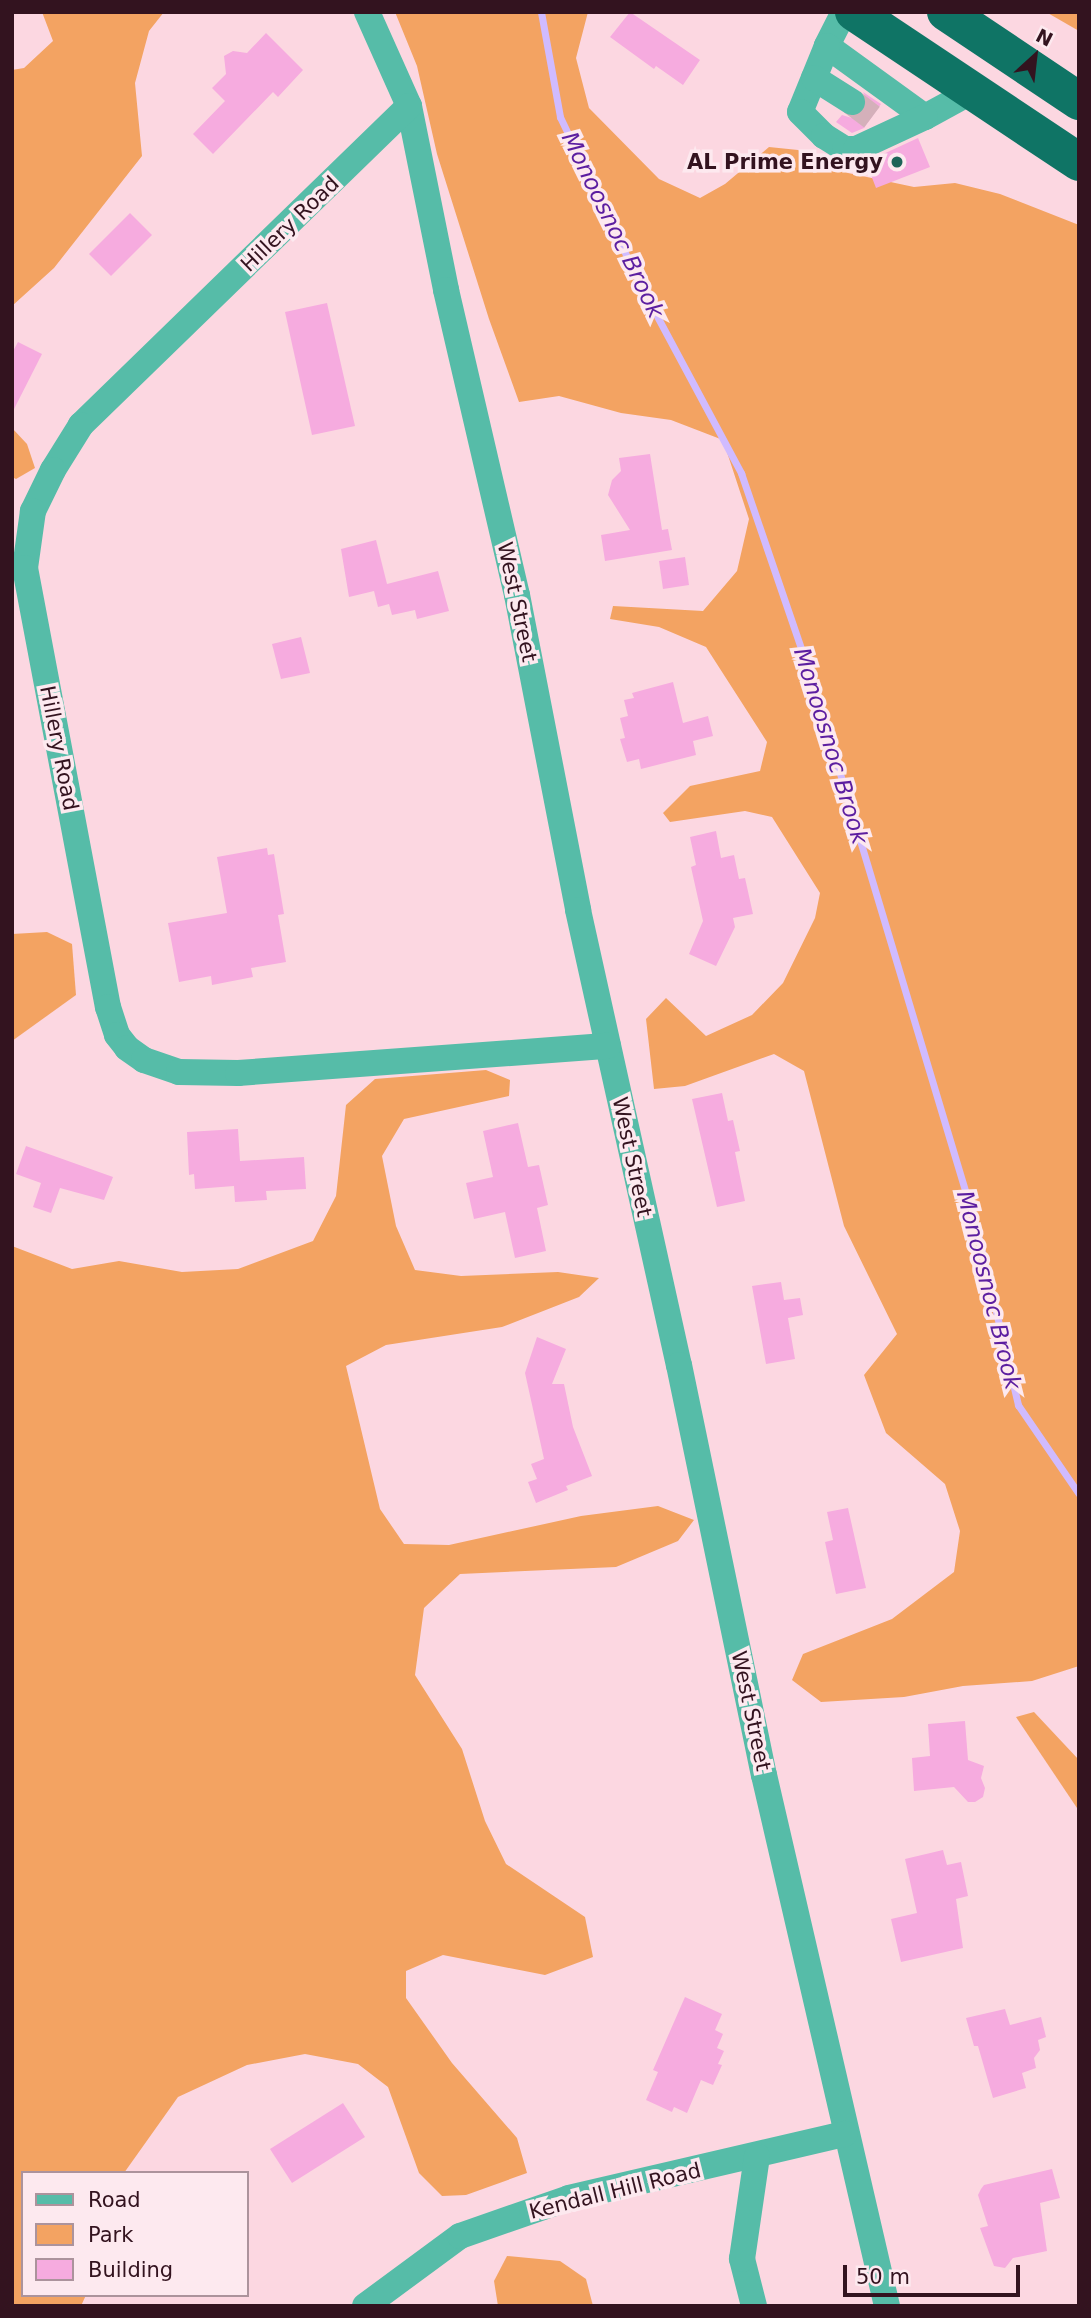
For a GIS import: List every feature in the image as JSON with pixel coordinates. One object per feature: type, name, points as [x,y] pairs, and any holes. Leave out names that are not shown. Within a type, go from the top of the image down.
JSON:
[{"type":"highway","points":[[854,12],[1079,162]]},
{"type":"highway","points":[[946,12],[1079,101]]},
{"type":"street","name":"West Street","points":[[367,12],[409,106],[446,290],[517,595],[608,1046],[679,1365],[764,1775],[845,2134],[887,2306]]},
{"type":"street","points":[[844,12],[800,112],[824,136],[845,149],[856,149],[872,117]]},
{"type":"street","points":[[827,46],[925,117]]},
{"type":"street","points":[[814,78],[872,117],[925,117],[971,92]]},
{"type":"street","name":"Hillery Road","points":[[409,106],[80,425],[33,511],[25,568],[108,1007],[117,1035],[127,1048],[144,1060],[179,1072],[238,1073],[608,1046]]},
{"type":"street","name":"Kendall Hill Road","points":[[365,2306],[460,2236],[569,2199],[845,2134]]},
{"type":"street","points":[[754,2306],[742,2259],[745,2220],[757,2156]]},
{"type":"green space","points":[[42,12],[164,12],[149,31],[135,83],[142,156],[54,268],[12,306],[12,70],[24,68],[53,41]]},
{"type":"green space","points":[[395,12],[588,12],[576,58],[589,108],[659,179],[700,198],[725,184],[769,147],[798,150],[848,173],[914,187],[955,183],[1000,194],[1079,225],[1079,1666],[1032,1681],[963,1686],[904,1697],[821,1702],[792,1680],[803,1654],[892,1619],[954,1572],[960,1531],[945,1484],[886,1433],[864,1375],[897,1334],[844,1226],[804,1071],[774,1054],[685,1086],[654,1089],[646,1019],[666,998],[706,1036],[752,1015],[783,983],[815,918],[820,893],[772,817],[745,811],[670,822],[663,813],[690,786],[760,771],[767,742],[706,647],[659,627],[610,619],[613,606],[703,611],[737,571],[749,519],[723,440],[671,420],[621,413],[559,396],[519,402],[489,319],[437,154],[417,66]]},
{"type":"green space","points":[[1046,12],[1079,12],[1079,31]]},
{"type":"green space","points":[[12,428],[27,444],[35,468],[16,479],[12,477]]},
{"type":"green space","points":[[47,932],[72,944],[76,995],[12,1041],[12,934]]},
{"type":"green space","points":[[486,1070],[510,1080],[509,1096],[404,1119],[382,1156],[396,1226],[415,1270],[461,1276],[558,1272],[599,1278],[579,1297],[502,1327],[386,1345],[346,1366],[380,1509],[404,1544],[449,1545],[581,1516],[658,1506],[694,1520],[678,1541],[616,1567],[460,1574],[424,1608],[415,1675],[462,1749],[485,1821],[506,1864],[585,1917],[593,1957],[545,1975],[443,1955],[406,1971],[406,1998],[452,2063],[517,2138],[527,2173],[466,2195],[442,2196],[419,2173],[388,2087],[358,2064],[305,2054],[247,2065],[178,2097],[125,2171],[21,2171],[21,2297],[85,2297],[81,2306],[12,2306],[12,1246],[72,1269],[119,1261],[182,1272],[238,1269],[313,1241],[336,1196],[346,1105],[375,1079]]},
{"type":"green space","points":[[1034,1712],[1079,1760],[1079,1811],[1016,1717]]},
{"type":"green space","points":[[507,2256],[560,2261],[586,2279],[593,2306],[498,2306],[494,2281]]},
{"type":"building","points":[[630,12],[700,60],[683,85],[656,66],[654,69],[610,37]]},
{"type":"building","points":[[266,33],[303,70],[278,97],[273,92],[213,154],[193,134],[225,101],[212,88],[226,74],[224,56],[233,51],[247,53]]},
{"type":"building","points":[[863,92],[881,104],[864,128],[852,133],[836,122],[842,115],[852,118],[865,111],[868,102]]},
{"type":"building","name":"AL Prime Energy","points":[[918,138],[930,167],[876,188],[866,162]]},
{"type":"building","points":[[130,213],[152,235],[111,276],[89,254]]},
{"type":"building","points":[[327,303],[355,426],[312,435],[285,312]]},
{"type":"building","points":[[18,342],[42,354],[12,413],[12,353]]},
{"type":"building","points":[[650,454],[662,530],[668,529],[672,550],[605,561],[601,535],[630,530],[608,495],[612,480],[621,471],[619,458]]},
{"type":"building","points":[[376,540],[387,584],[438,571],[449,611],[417,619],[415,610],[392,615],[389,604],[378,607],[374,591],[349,597],[341,549]]},
{"type":"building","points":[[685,557],[689,585],[663,589],[659,561]]},
{"type":"building","points":[[301,637],[310,673],[281,679],[272,644]]},
{"type":"building","points":[[673,682],[683,723],[708,716],[713,736],[693,741],[696,755],[641,769],[639,759],[627,762],[620,739],[625,738],[620,718],[628,716],[624,700],[634,698],[632,693]]},
{"type":"building","points":[[716,831],[721,858],[734,855],[739,879],[745,878],[753,914],[733,918],[735,927],[716,966],[689,954],[703,921],[691,867],[696,865],[690,837]]},
{"type":"building","points":[[267,848],[268,855],[274,854],[284,914],[278,915],[286,962],[251,968],[253,977],[212,985],[211,976],[179,982],[168,923],[227,913],[217,857]]},
{"type":"building","points":[[722,1093],[728,1121],[733,1120],[740,1151],[735,1152],[745,1201],[717,1207],[692,1099]]},
{"type":"building","points":[[518,1123],[528,1167],[539,1165],[548,1205],[537,1208],[546,1251],[515,1258],[505,1212],[474,1219],[466,1183],[493,1177],[483,1131]]},
{"type":"building","points":[[238,1129],[240,1161],[304,1157],[306,1189],[266,1191],[267,1200],[235,1202],[234,1186],[195,1189],[194,1174],[189,1175],[187,1132]]},
{"type":"building","points":[[26,1146],[113,1177],[104,1200],[60,1188],[51,1213],[33,1207],[41,1183],[16,1174]]},
{"type":"building","points":[[781,1282],[784,1300],[800,1298],[803,1315],[788,1318],[795,1359],[766,1364],[752,1286]]},
{"type":"building","points":[[537,1337],[566,1349],[552,1384],[564,1384],[573,1427],[592,1476],[566,1486],[568,1490],[536,1503],[528,1482],[537,1479],[531,1464],[544,1459],[525,1373]]},
{"type":"building","points":[[848,1508],[866,1588],[836,1594],[825,1542],[833,1540],[827,1512]]},
{"type":"building","points":[[965,1721],[968,1760],[984,1766],[981,1778],[985,1788],[983,1797],[975,1802],[968,1802],[954,1787],[914,1791],[912,1758],[930,1756],[928,1724]]},
{"type":"building","points":[[943,1850],[947,1865],[961,1862],[968,1896],[956,1899],[963,1948],[901,1962],[891,1919],[917,1913],[905,1859]]},
{"type":"building","points":[[685,1997],[722,2014],[715,2030],[723,2034],[717,2048],[724,2051],[718,2064],[722,2065],[713,2085],[701,2080],[687,2113],[674,2107],[672,2112],[646,2100],[658,2072],[653,2070]]},
{"type":"building","points":[[1005,2009],[1010,2025],[1041,2017],[1046,2037],[1038,2040],[1040,2050],[1034,2058],[1036,2068],[1022,2073],[1026,2088],[993,2098],[978,2046],[974,2046],[966,2018]]},
{"type":"building","points":[[343,2103],[365,2137],[292,2183],[270,2149]]},
{"type":"building","points":[[1052,2169],[1060,2198],[1040,2203],[1047,2251],[1013,2258],[1005,2268],[994,2266],[980,2228],[988,2226],[978,2195],[981,2189],[984,2185]]},
{"type":"waterway","name":"Monoosnoc Brook","points":[[541,12],[560,117],[643,290],[741,473],[811,677],[976,1227],[1018,1405],[1079,1494]]},
{"type":"tunnel","points":[[852,102],[872,117]]},
{"type":"place","name":"AL Prime Energy","points":[[897,162]]}]
